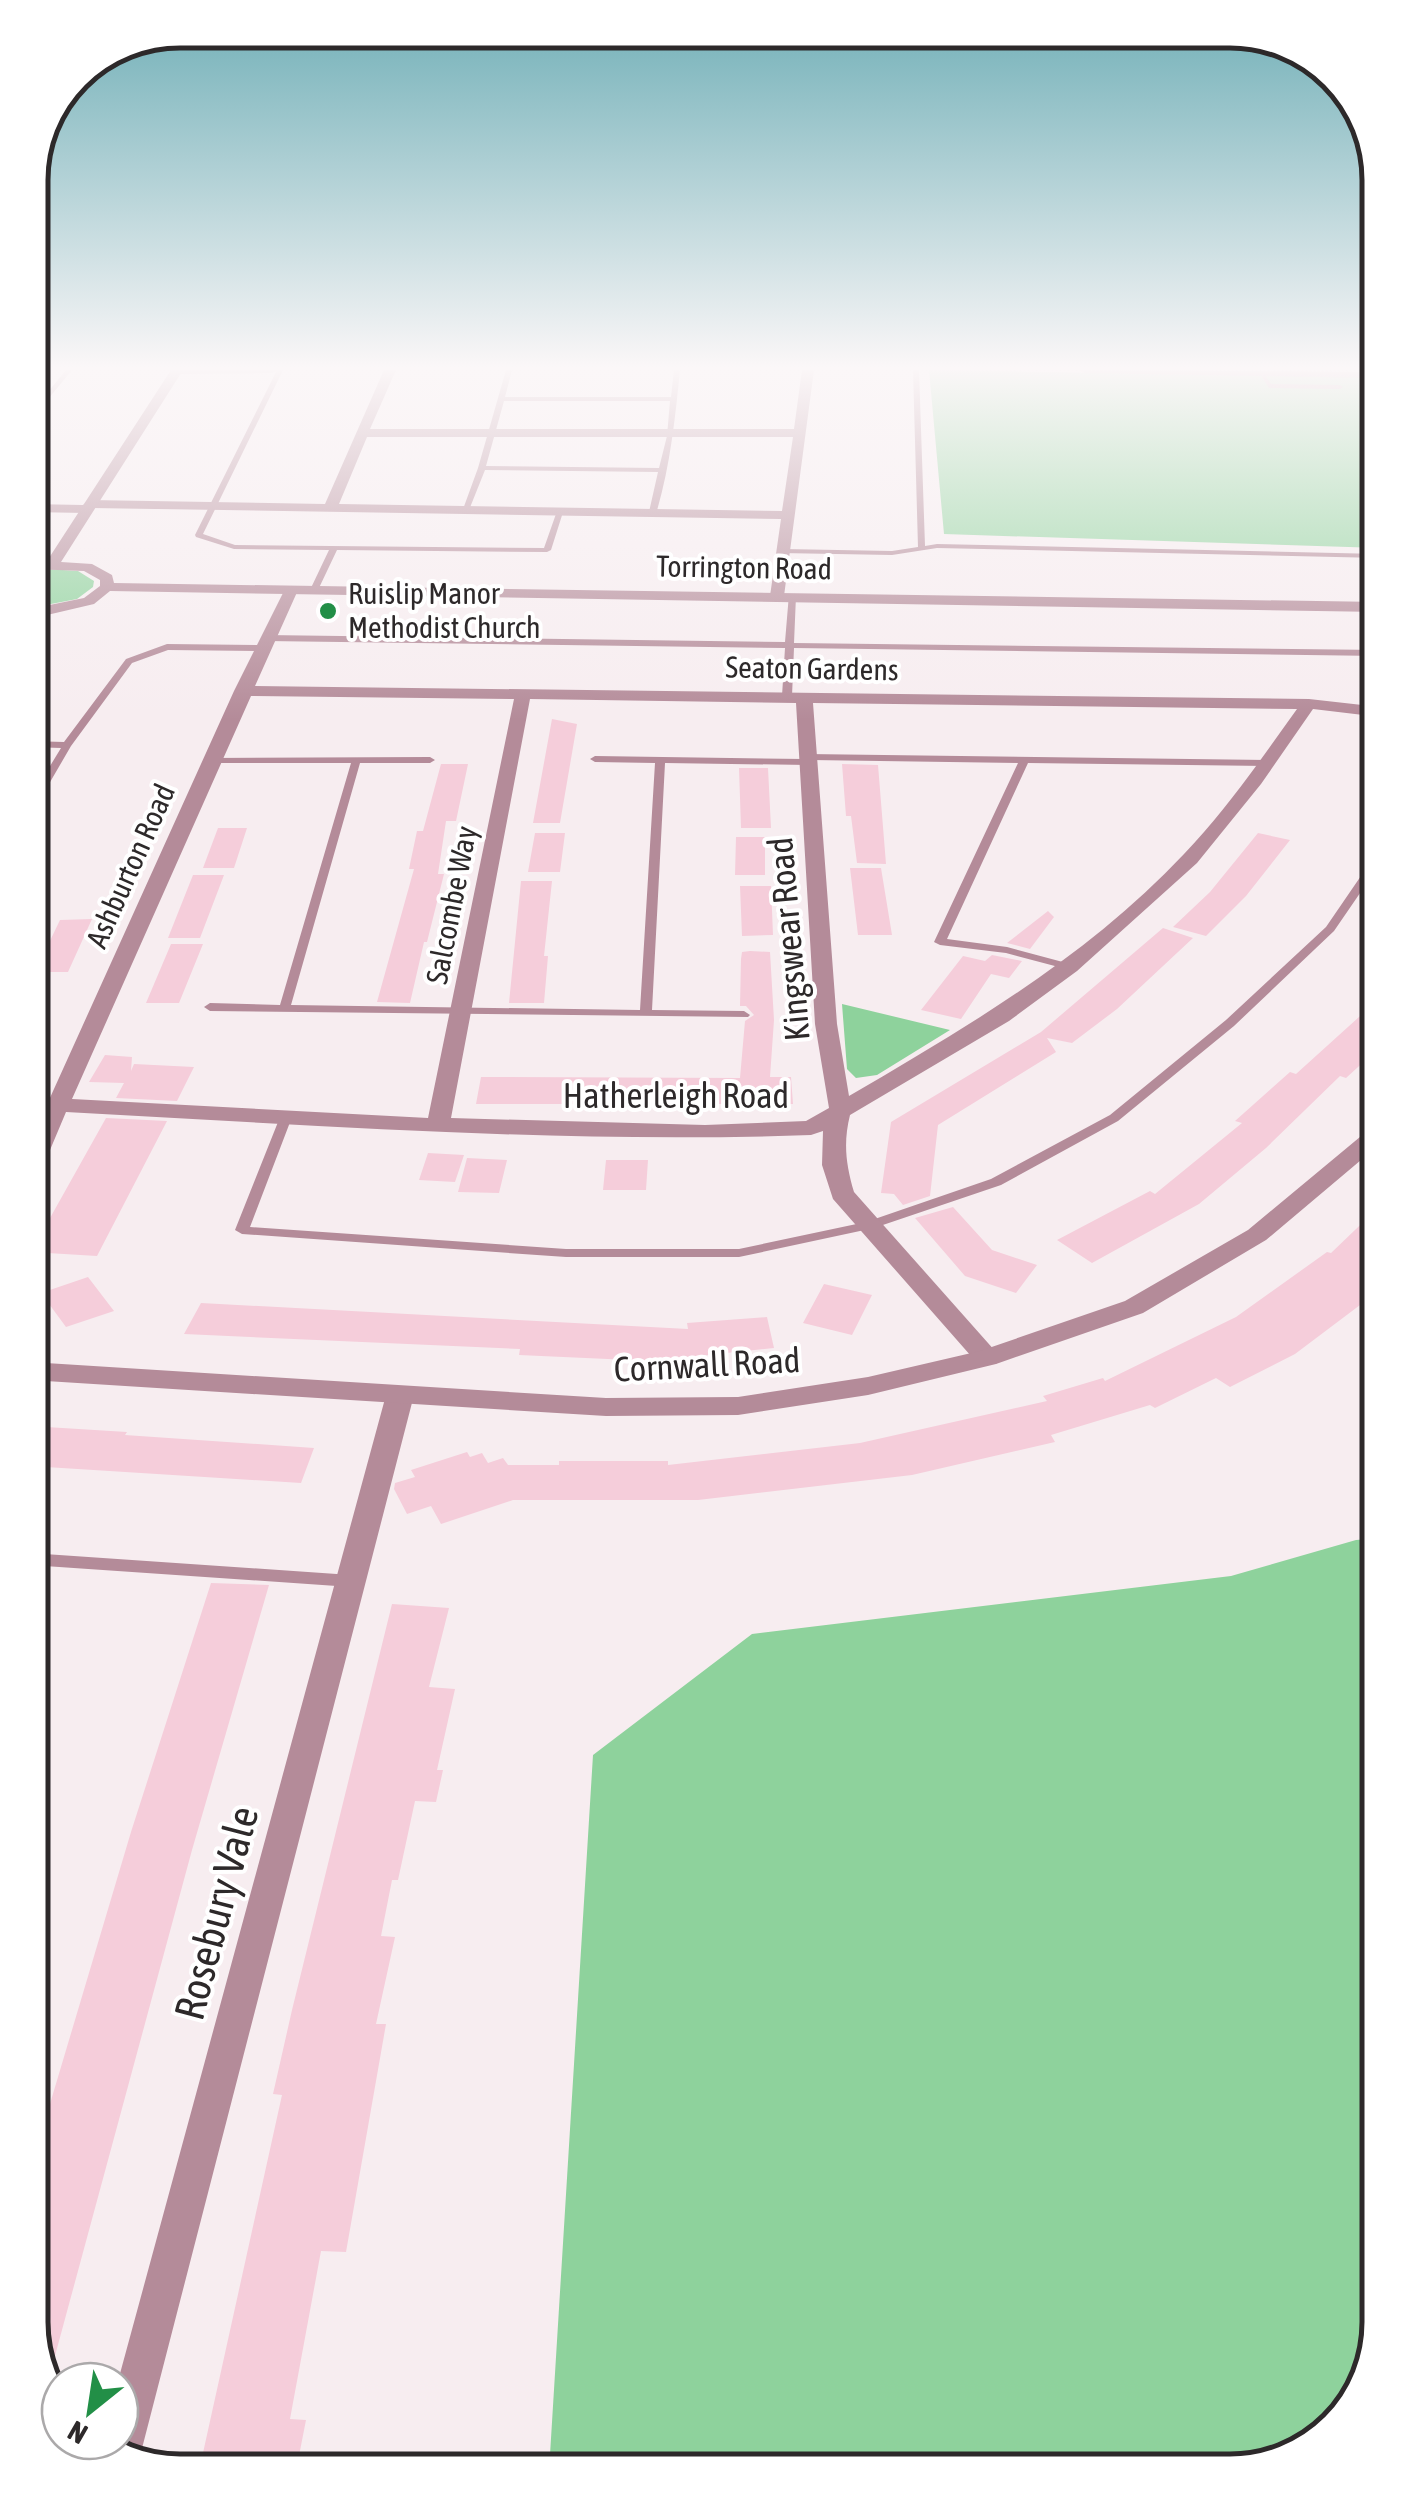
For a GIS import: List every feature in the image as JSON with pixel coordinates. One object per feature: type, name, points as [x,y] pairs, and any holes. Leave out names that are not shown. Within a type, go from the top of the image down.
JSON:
[{"type":"street","points":[[52,564],[101,487]]},
{"type":"street","points":[[330,508],[338,487]]},
{"type":"street","points":[[784,596],[783,551],[793,487]]},
{"type":"street","points":[[48,508],[214,506],[790,514]]},
{"type":"street","points":[[48,564],[100,572],[107,578],[108,587],[79,605],[48,611]]},
{"type":"street","name":"Torrington Road","points":[[108,587],[1362,606]]},
{"type":"street","name":"Ashburton Road","points":[[48,1129],[242,691],[291,590]]},
{"type":"street","name":"Seaton Gardens","points":[[242,691],[1308,704],[1362,710]]},
{"type":"street","name":"Salcombe Way","points":[[438,1125],[523,695]]},
{"type":"street","name":"Kingswear Road","points":[[796,696],[808,759],[826,1024],[840,1108],[833,1136],[834,1164],[842,1194],[987,1358]]},
{"type":"street","name":"Hatherleigh Road","points":[[58,1105],[438,1125],[784,1132],[811,1128],[1001,1016],[1070,967],[1190,859],[1308,704]]},
{"type":"street","name":"Cornwall Road","points":[[47,1373],[606,1407],[738,1406],[868,1386],[987,1358],[1134,1307],[1257,1235],[1362,1147]]},
{"type":"street","name":"Rosebury Vale","points":[[140,2378],[400,1395]]},
{"type":"lane","points":[[223,487],[200,535],[226,546],[547,550],[561,511]]},
{"type":"lane","points":[[465,510],[474,487]]},
{"type":"lane","points":[[654,512],[660,487]]},
{"type":"lane","points":[[919,487],[921,546]]},
{"type":"lane","points":[[783,551],[915,552],[921,546],[1362,556]]},
{"type":"lane","points":[[314,590],[334,548]]},
{"type":"lane","points":[[784,596],[796,696]]},
{"type":"lane","points":[[48,777],[67,744],[129,661],[167,647],[264,643],[790,645],[1362,653]]},
{"type":"lane","points":[[48,744],[67,744]]},
{"type":"lane","points":[[596,759],[1266,764]]},
{"type":"lane","points":[[212,760],[430,760]]},
{"type":"lane","points":[[646,1012],[660,760]]},
{"type":"lane","points":[[1024,760],[940,942],[1006,950],[1070,967]]},
{"type":"lane","points":[[285,1008],[356,761]]},
{"type":"lane","points":[[286,1117],[242,1230],[566,1252],[738,1253],[869,1225],[996,1182],[1114,1118],[1230,1023],[1330,930],[1362,883]]},
{"type":"lane","points":[[210,1007],[744,1014]]},
{"type":"lane","points":[[47,1560],[351,1580]]},
{"type":"green space","points":[[940,487],[1362,487],[1362,547],[944,534]]},
{"type":"green space","points":[[48,569],[78,571],[94,581],[93,587],[77,599],[48,605]]},
{"type":"green space","points":[[842,1004],[950,1030],[877,1075],[856,1078],[847,1069]]},
{"type":"green space","points":[[1362,1540],[1362,2322],[1352,2372],[1324,2415],[1289,2440],[1265,2449],[1231,2454],[550,2453],[593,1755],[752,1634],[1231,1576]]},
{"type":"building","points":[[552,719],[577,724],[560,823],[533,823]]},
{"type":"building","points":[[441,764],[468,764],[456,821],[446,821],[438,874],[444,874],[427,942],[410,1003],[377,1002],[414,869],[409,869],[417,831],[423,831]]},
{"type":"building","points":[[842,764],[878,765],[886,864],[857,863],[851,816],[846,816]]},
{"type":"building","points":[[739,768],[768,768],[771,828],[741,828]]},
{"type":"building","points":[[218,828],[247,828],[234,868],[203,868]]},
{"type":"building","points":[[535,833],[565,833],[560,872],[528,872]]},
{"type":"building","points":[[1258,833],[1290,840],[1246,896],[1206,936],[1173,927],[1210,892]]},
{"type":"building","points":[[736,837],[765,837],[765,875],[735,875]]},
{"type":"building","points":[[850,868],[881,868],[892,935],[858,935]]},
{"type":"building","points":[[193,875],[224,875],[200,938],[168,938]]},
{"type":"building","points":[[521,881],[552,881],[544,956],[548,956],[544,1003],[509,1003]]},
{"type":"building","points":[[740,886],[771,886],[773,935],[742,936]]},
{"type":"building","points":[[1048,911],[1054,917],[1030,949],[1007,943]]},
{"type":"building","points":[[92,919],[68,972],[48,972],[48,946],[60,920]]},
{"type":"building","points":[[1163,928],[1193,938],[1117,1009],[1072,1043],[1047,1038],[1056,1052],[938,1125],[930,1196],[903,1205],[894,1194],[881,1193],[891,1122],[1041,1032]]},
{"type":"building","points":[[171,944],[203,944],[179,1003],[146,1003]]},
{"type":"building","points":[[742,952],[770,952],[774,1020],[770,1077],[791,1077],[793,1104],[476,1104],[481,1077],[740,1078],[745,1021],[754,1015],[746,1006],[740,1006]]},
{"type":"building","points":[[992,955],[1022,961],[1009,978],[991,974],[961,1019],[921,1010],[963,956],[985,961]]},
{"type":"building","points":[[1362,1014],[1362,1063],[1346,1078],[1340,1076],[1266,1148],[1199,1204],[1092,1263],[1057,1240],[1150,1191],[1155,1194],[1242,1123],[1235,1121],[1290,1072],[1296,1074]]},
{"type":"building","points":[[105,1055],[132,1057],[131,1071],[134,1064],[194,1067],[177,1101],[116,1098],[124,1083],[89,1082]]},
{"type":"building","points":[[106,1118],[167,1121],[97,1256],[47,1253],[48,1223]]},
{"type":"building","points":[[428,1153],[464,1155],[455,1182],[419,1180]]},
{"type":"building","points":[[467,1158],[507,1160],[499,1193],[458,1192]]},
{"type":"building","points":[[606,1160],[648,1160],[646,1190],[603,1190]]},
{"type":"building","points":[[953,1207],[992,1250],[1037,1265],[1016,1293],[965,1276],[915,1218]]},
{"type":"building","points":[[1362,1223],[1362,1304],[1295,1354],[1230,1387],[1216,1378],[1155,1408],[1150,1405],[1051,1435],[1055,1442],[912,1475],[698,1500],[513,1500],[441,1524],[431,1506],[407,1514],[394,1489],[395,1483],[415,1477],[411,1470],[467,1452],[470,1457],[482,1453],[488,1463],[503,1458],[508,1465],[668,1461],[668,1465],[860,1443],[1047,1401],[1043,1396],[1103,1378],[1105,1381],[1236,1317],[1327,1252],[1331,1253]]},
{"type":"building","points":[[88,1277],[114,1311],[66,1327],[47,1302],[47,1291]]},
{"type":"building","points":[[824,1284],[872,1295],[852,1335],[803,1323]]},
{"type":"building","points":[[201,1303],[688,1329],[687,1323],[767,1317],[774,1348],[652,1361],[519,1355],[520,1349],[184,1334]]},
{"type":"building","points":[[47,1427],[314,1448],[301,1483],[47,1467]]},
{"type":"building","points":[[211,1583],[269,1585],[192,1850],[54,2361],[47,2322],[47,2114]]},
{"type":"building","points":[[392,1604],[449,1608],[429,1687],[455,1689],[437,1770],[443,1770],[436,1802],[415,1801],[398,1880],[392,1880],[381,1936],[395,1937],[376,2024],[386,2024],[346,2252],[321,2251],[290,2419],[306,2420],[300,2453],[203,2453],[282,2095],[273,2094]]},
{"type":"place","name":"Ruislip Manor Methodist Church","points":[[328,611]]}]
